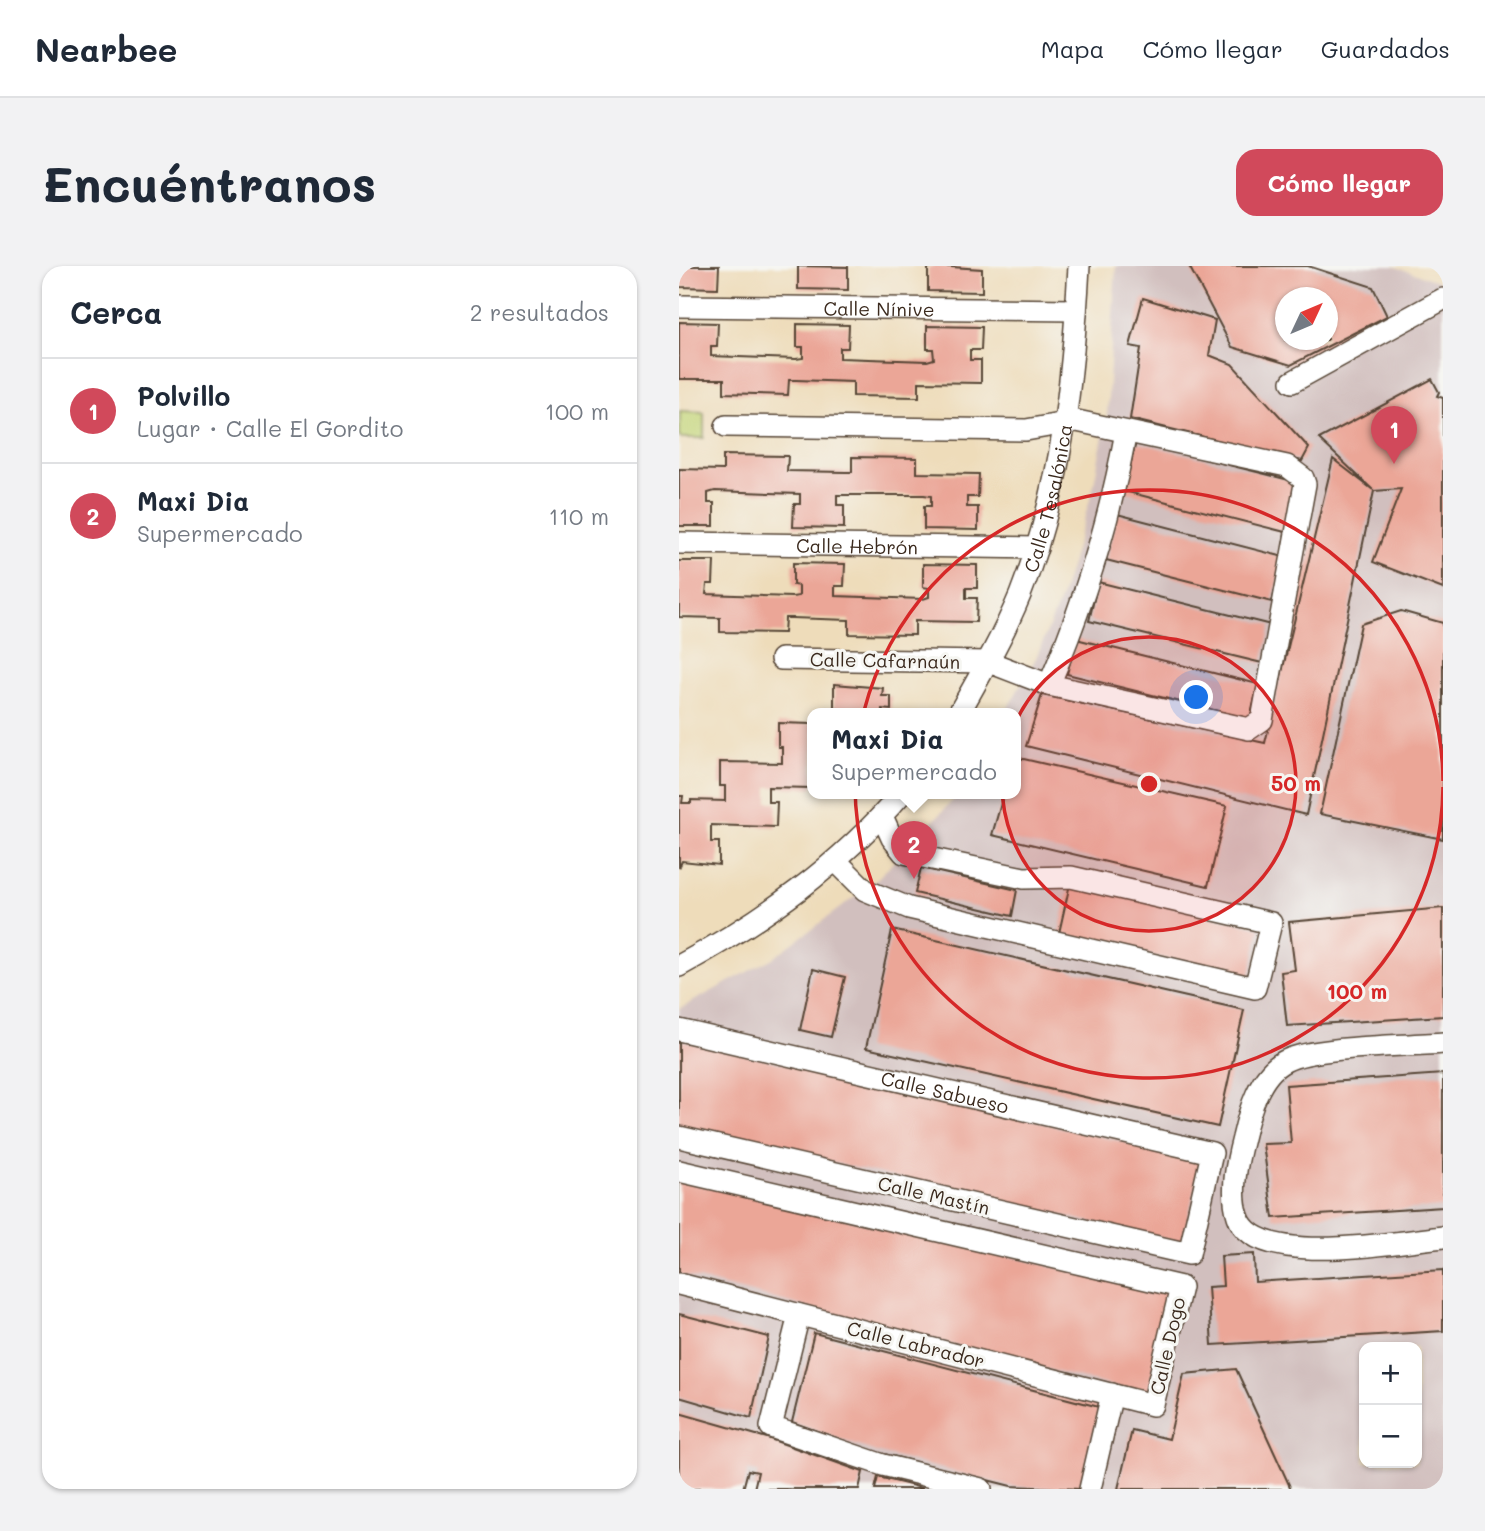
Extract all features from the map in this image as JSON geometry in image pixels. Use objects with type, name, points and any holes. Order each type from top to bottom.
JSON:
[{"type":"street","name":"Calle Tesalónica","points":[[962,708],[989,662],[1020,594],[1037,548],[1055,481],[1065,424],[1079,266]]},
{"type":"street","points":[[1292,382],[1443,299]]},
{"type":"street","name":"Calle Nínive","points":[[679,306],[1076,310]]},
{"type":"street","points":[[726,426],[1026,430],[1077,421],[1287,466],[1303,478],[1306,494],[1262,720],[1249,729],[1049,685],[989,662]]},
{"type":"street","points":[[1049,685],[1094,569],[1116,489],[1125,432]]},
{"type":"street","name":"Calle Hebrón","points":[[679,543],[1037,548]]},
{"type":"street","name":"Calle Cafarnaún","points":[[781,659],[989,662]]},
{"type":"street","points":[[679,966],[743,931],[804,888],[837,861],[897,799]]},
{"type":"street","points":[[837,861],[865,890],[909,908],[1255,988],[1271,923],[1071,877],[1024,878],[904,853],[882,816]]},
{"type":"street","name":"Calle Sabueso","points":[[679,1030],[1212,1153],[1189,1254]]},
{"type":"street","points":[[1443,1043],[1321,1053],[1283,1061],[1262,1084],[1249,1113],[1239,1155],[1235,1197],[1238,1219],[1249,1232],[1271,1244],[1299,1250],[1443,1237]]},
{"type":"street","name":"Calle Mastín","points":[[679,1137],[1189,1254]]},
{"type":"street","name":"Calle Mastín","points":[[679,1171],[1181,1287]]},
{"type":"street","points":[[971,1238],[977,1205]]},
{"type":"street","name":"Calle Labrador","points":[[679,1284],[1153,1405]]},
{"type":"street","name":"Calle Dogo","points":[[1153,1405],[1181,1287]]},
{"type":"street","points":[[799,1314],[771,1427],[883,1465],[981,1489]]},
{"type":"street","points":[[1090,1489],[1112,1394]]},
{"type":"shaded area","points":[[1116,266],[1393,266],[1443,283],[1443,1489],[679,1489],[679,1009],[773,958],[872,884],[954,799],[1021,799],[1021,708],[1008,708],[1036,658],[1061,598],[1093,489],[1107,415]]},
{"type":"green space","points":[[680,411],[704,412],[704,438],[680,438]]},
{"type":"building","points":[[679,266],[719,266],[718,288],[679,287]]},
{"type":"building","points":[[798,266],[848,267],[848,290],[798,289]]},
{"type":"building","points":[[935,266],[982,269],[982,292],[928,291],[928,268]]},
{"type":"building","points":[[1189,266],[1308,266],[1373,287],[1387,316],[1338,341],[1338,287],[1275,287],[1275,350],[1320,350],[1291,365],[1232,347]]},
{"type":"building","points":[[1143,298],[1215,320],[1209,355],[1232,364],[1309,448],[1302,461],[1130,419],[1141,348],[1130,346]]},
{"type":"building","points":[[679,322],[718,323],[717,346],[711,346],[711,356],[796,359],[803,358],[803,347],[797,347],[797,324],[849,325],[848,348],[840,348],[840,358],[927,361],[934,359],[933,349],[927,349],[927,326],[982,327],[981,350],[970,350],[970,360],[981,360],[981,383],[919,382],[919,397],[853,396],[853,382],[796,380],[789,380],[788,395],[724,393],[724,379],[679,379]]},
{"type":"building","points":[[1432,379],[1439,392],[1437,396],[1443,398],[1443,589],[1373,562],[1401,489],[1374,491],[1306,815],[1026,746],[1042,695],[1265,743],[1333,459],[1373,490],[1319,439]]},
{"type":"building","points":[[1136,442],[1301,483],[1289,533],[1124,491]]},
{"type":"building","points":[[723,455],[788,456],[787,471],[846,472],[852,472],[852,457],[917,458],[917,473],[979,474],[978,497],[967,497],[967,507],[978,507],[978,530],[924,529],[924,506],[931,506],[931,496],[837,495],[837,505],[844,505],[844,528],[793,527],[794,504],[800,504],[800,494],[715,491],[708,493],[708,503],[714,503],[714,526],[679,526],[679,469],[723,470]]},
{"type":"building","points":[[1117,514],[1284,557],[1272,602],[1106,560]]},
{"type":"building","points":[[679,561],[714,561],[713,584],[707,584],[706,594],[799,596],[799,586],[793,585],[793,563],[845,564],[844,586],[835,586],[835,596],[923,599],[929,597],[929,588],[923,587],[923,564],[977,565],[977,588],[966,588],[966,598],[977,598],[976,622],[915,621],[915,635],[849,634],[849,620],[785,618],[784,633],[720,632],[720,618],[679,617]]},
{"type":"building","points":[[1098,582],[1271,625],[1262,663],[1089,621]]},
{"type":"building","points":[[1401,611],[1443,623],[1443,839],[1320,814],[1361,624]]},
{"type":"building","points":[[1076,639],[1258,684],[1250,719],[1067,674]]},
{"type":"building","points":[[834,684],[883,688],[882,696],[891,696],[891,708],[834,708]]},
{"type":"building","points":[[778,723],[807,724],[807,788],[768,787],[768,802],[777,802],[776,827],[711,825],[711,842],[719,842],[719,865],[682,861],[679,868],[679,796],[683,796],[682,803],[691,803],[691,800],[725,801],[725,786],[720,786],[720,762],[782,763],[782,747],[778,747]]},
{"type":"building","points":[[1021,758],[1227,806],[1208,886],[992,835],[1002,799],[1021,799]]},
{"type":"building","points":[[921,868],[1017,890],[1012,916],[915,893]]},
{"type":"building","points":[[1070,884],[1260,928],[1249,978],[1059,933]]},
{"type":"building","points":[[1443,908],[1443,1016],[1287,1026],[1281,972],[1295,970],[1289,922]]},
{"type":"building","points":[[892,930],[1244,1010],[1218,1127],[866,1048]]},
{"type":"building","points":[[813,969],[845,977],[831,1037],[800,1030]]},
{"type":"building","points":[[679,1040],[1201,1160],[1182,1243],[679,1127]]},
{"type":"building","points":[[1443,1074],[1443,1207],[1273,1218],[1263,1144],[1291,1143],[1286,1085]]},
{"type":"building","points":[[679,1180],[1170,1294],[1147,1395],[679,1274]]},
{"type":"building","points":[[1254,1254],[1255,1282],[1443,1270],[1443,1331],[1212,1345],[1208,1287],[1223,1286],[1221,1256]]},
{"type":"building","points":[[679,1314],[769,1337],[751,1418],[679,1397]]},
{"type":"building","points":[[814,1333],[1099,1407],[1080,1489],[1011,1486],[876,1452],[792,1422]]},
{"type":"building","points":[[1236,1369],[1291,1489],[1118,1489],[1132,1430],[1169,1439],[1184,1374]]},
{"type":"building","points":[[679,1413],[767,1438],[863,1472],[859,1489],[754,1489],[758,1472],[748,1470],[743,1489],[679,1489]]},
{"type":"building","points":[[878,1477],[922,1488],[922,1489],[875,1489]]},
{"type":"place","name":"Polvillo","points":[[1394,464]]},
{"type":"place","name":"Maxi Dia","points":[[914,879]]}]
